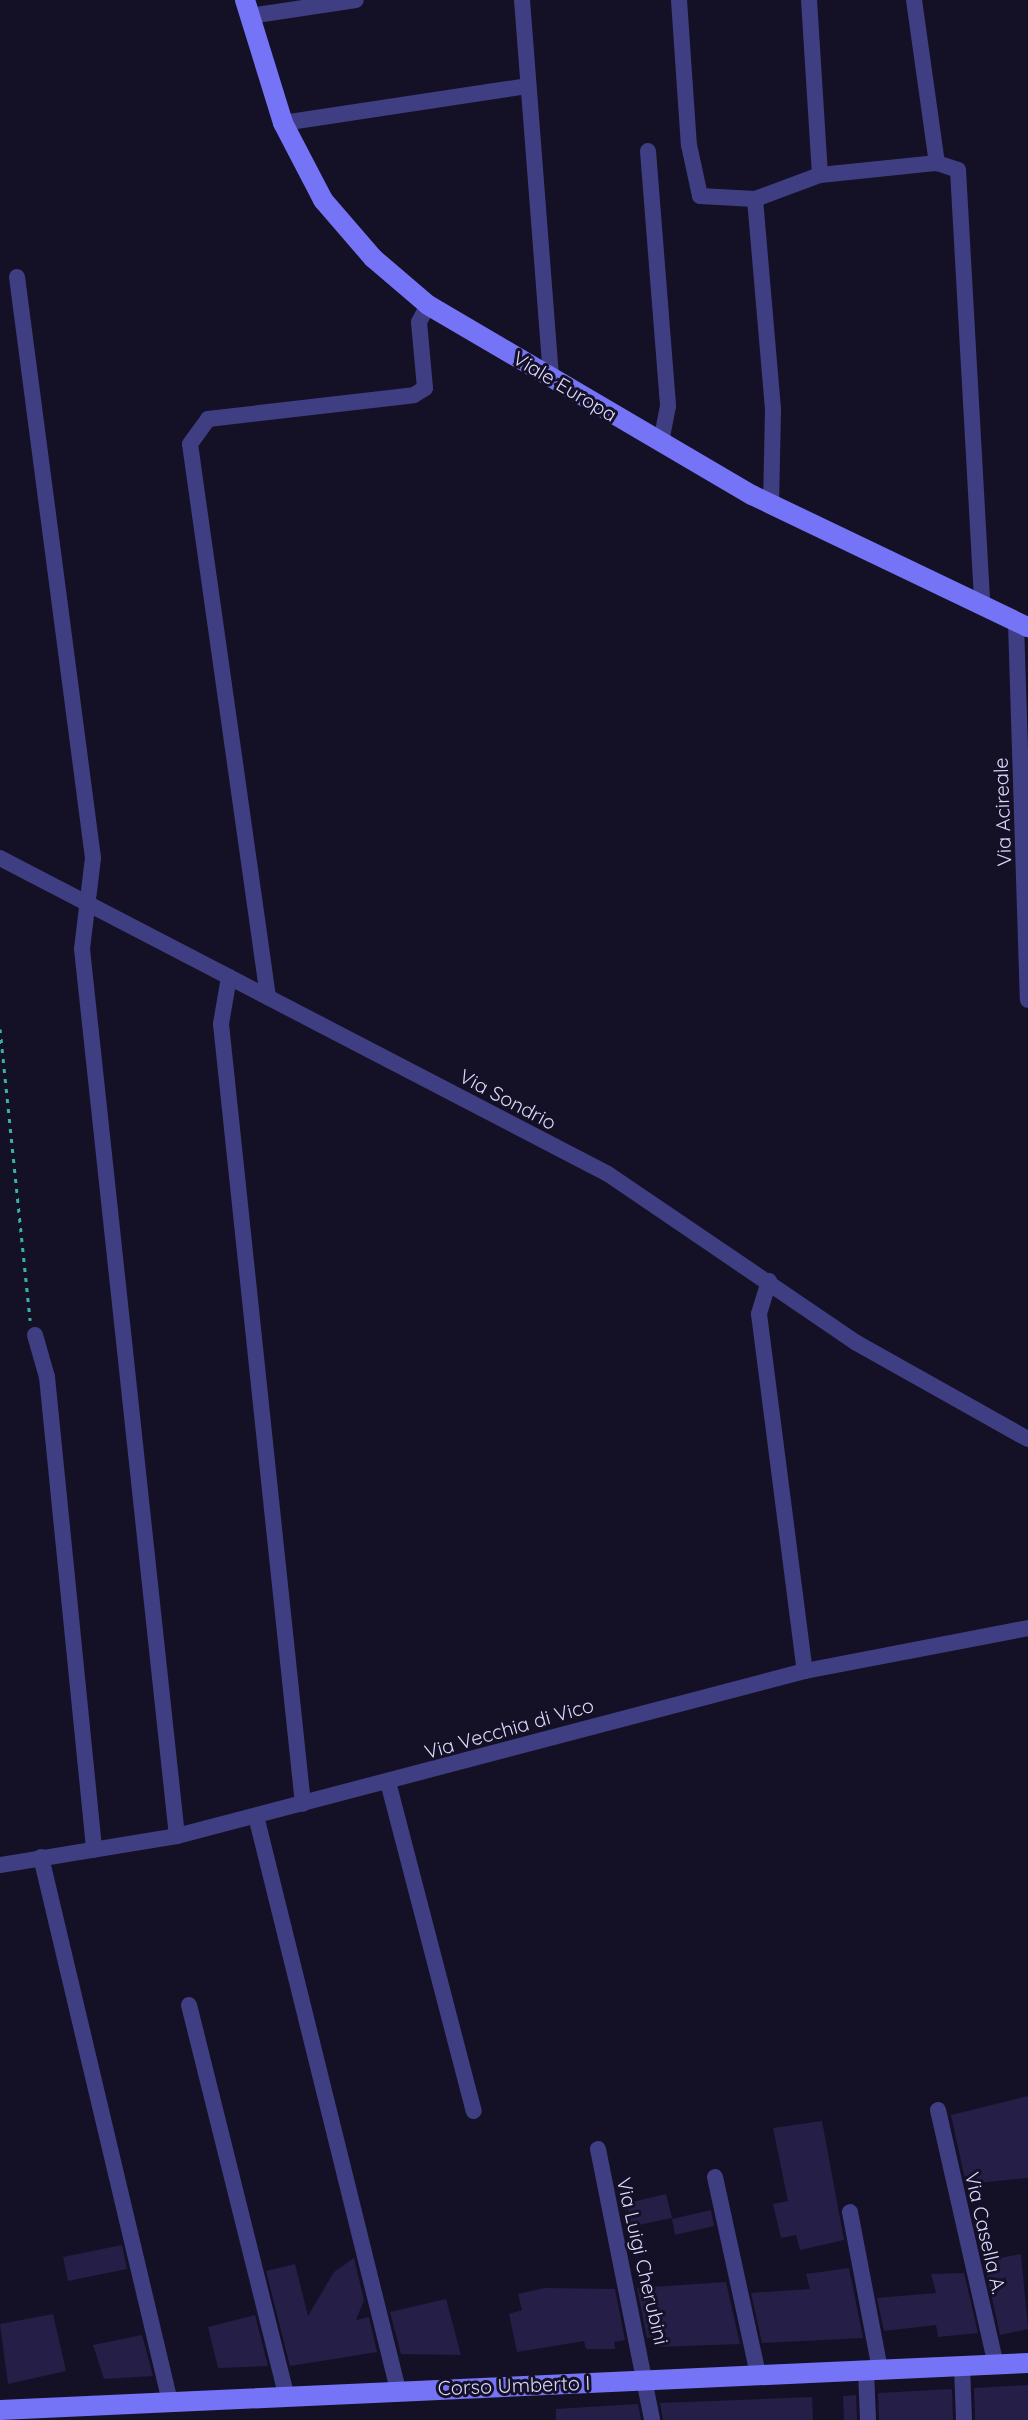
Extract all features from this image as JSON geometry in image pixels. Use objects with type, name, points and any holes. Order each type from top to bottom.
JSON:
[{"type":"street","points":[[248,8],[356,0]]},
{"type":"street","points":[[522,0],[551,378]]},
{"type":"street","points":[[679,0],[689,145],[700,196],[755,199],[820,175],[937,163],[958,170],[982,606]]},
{"type":"street","points":[[809,0],[820,175]]},
{"type":"street","points":[[914,0],[937,163]]},
{"type":"street","name":"Viale Europa","points":[[248,8],[283,123],[323,200],[373,258],[428,305],[771,505],[1022,625]]},
{"type":"street","points":[[283,123],[528,86]]},
{"type":"street","points":[[648,151],[668,406],[661,443]]},
{"type":"street","points":[[755,199],[773,410],[771,505]]},
{"type":"street","points":[[17,277],[93,858],[82,949],[177,1836]]},
{"type":"street","points":[[268,997],[190,444],[208,419],[414,395],[425,388],[419,322],[428,305]]},
{"type":"street","name":"Via Acireale","points":[[1022,625],[1028,1000]]},
{"type":"street","name":"Via Sondrio","points":[[0,858],[608,1174],[975,1413],[1028,1439]]},
{"type":"street","points":[[229,977],[221,1024],[303,1804]]},
{"type":"street","points":[[769,1281],[759,1314],[805,1671]]},
{"type":"street","points":[[35,1335],[47,1377],[94,1850]]},
{"type":"street","name":"Via Vecchia di Vico","points":[[0,1865],[177,1836],[805,1671],[1028,1628]]},
{"type":"street","points":[[388,1782],[474,2111]]},
{"type":"street","points":[[256,1816],[398,2390]]},
{"type":"street","points":[[41,1857],[170,2402]]},
{"type":"street","points":[[189,2005],[286,2395]]},
{"type":"street","name":"Via Casella A.","points":[[938,2110],[996,2365]]},
{"type":"street","name":"Via Luigi Cherubini","points":[[598,2149],[650,2380],[652,2420]]},
{"type":"street","points":[[715,2177],[758,2375]]},
{"type":"street","points":[[850,2212],[873,2370],[868,2420]]},
{"type":"street","name":"Corso Umberto I","points":[[0,2410],[1028,2363]]},
{"type":"street","points":[[962,2366],[964,2420]]},
{"type":"path","points":[[0,1029],[25,1304],[35,1335]]},
{"type":"building","points":[[1028,2096],[1028,2178],[966,2184],[951,2115]]},
{"type":"building","points":[[822,2121],[844,2240],[800,2250],[796,2235],[781,2238],[773,2204],[788,2201],[773,2128]]},
{"type":"building","points":[[666,2194],[672,2218],[629,2227],[624,2204]]},
{"type":"building","points":[[711,2210],[714,2226],[675,2235],[672,2219]]},
{"type":"building","points":[[122,2245],[127,2269],[68,2281],[63,2257]]},
{"type":"building","points":[[1021,2254],[1028,2329],[1000,2335],[984,2261]]},
{"type":"building","points":[[354,2258],[364,2300],[356,2320],[369,2317],[377,2352],[290,2366],[266,2271],[295,2264],[308,2316],[334,2272]]},
{"type":"building","points":[[849,2268],[863,2338],[762,2343],[751,2293],[810,2289],[806,2274]]},
{"type":"building","points":[[964,2273],[978,2333],[938,2337],[936,2325],[884,2331],[877,2298],[936,2293],[931,2274]]},
{"type":"building","points":[[726,2282],[740,2344],[656,2347],[654,2337],[647,2338],[637,2288]]},
{"type":"building","points":[[545,2288],[615,2289],[625,2340],[614,2342],[615,2349],[586,2349],[584,2341],[517,2352],[509,2314],[522,2310],[518,2294]]},
{"type":"building","points":[[446,2299],[461,2355],[401,2354],[390,2312]]},
{"type":"building","points":[[53,2314],[66,2371],[8,2384],[0,2324]]},
{"type":"building","points":[[255,2315],[268,2366],[218,2368],[208,2327]]},
{"type":"building","points":[[142,2335],[153,2376],[104,2379],[93,2345]]},
{"type":"building","points":[[1028,2385],[1028,2420],[975,2420],[974,2388]]},
{"type":"building","points":[[952,2389],[953,2420],[879,2420],[878,2393]]},
{"type":"building","points":[[856,2395],[857,2420],[844,2420],[843,2396]]},
{"type":"building","points":[[812,2397],[813,2420],[663,2420],[660,2403]]},
{"type":"building","points":[[638,2404],[641,2420],[556,2420],[556,2409]]}]
